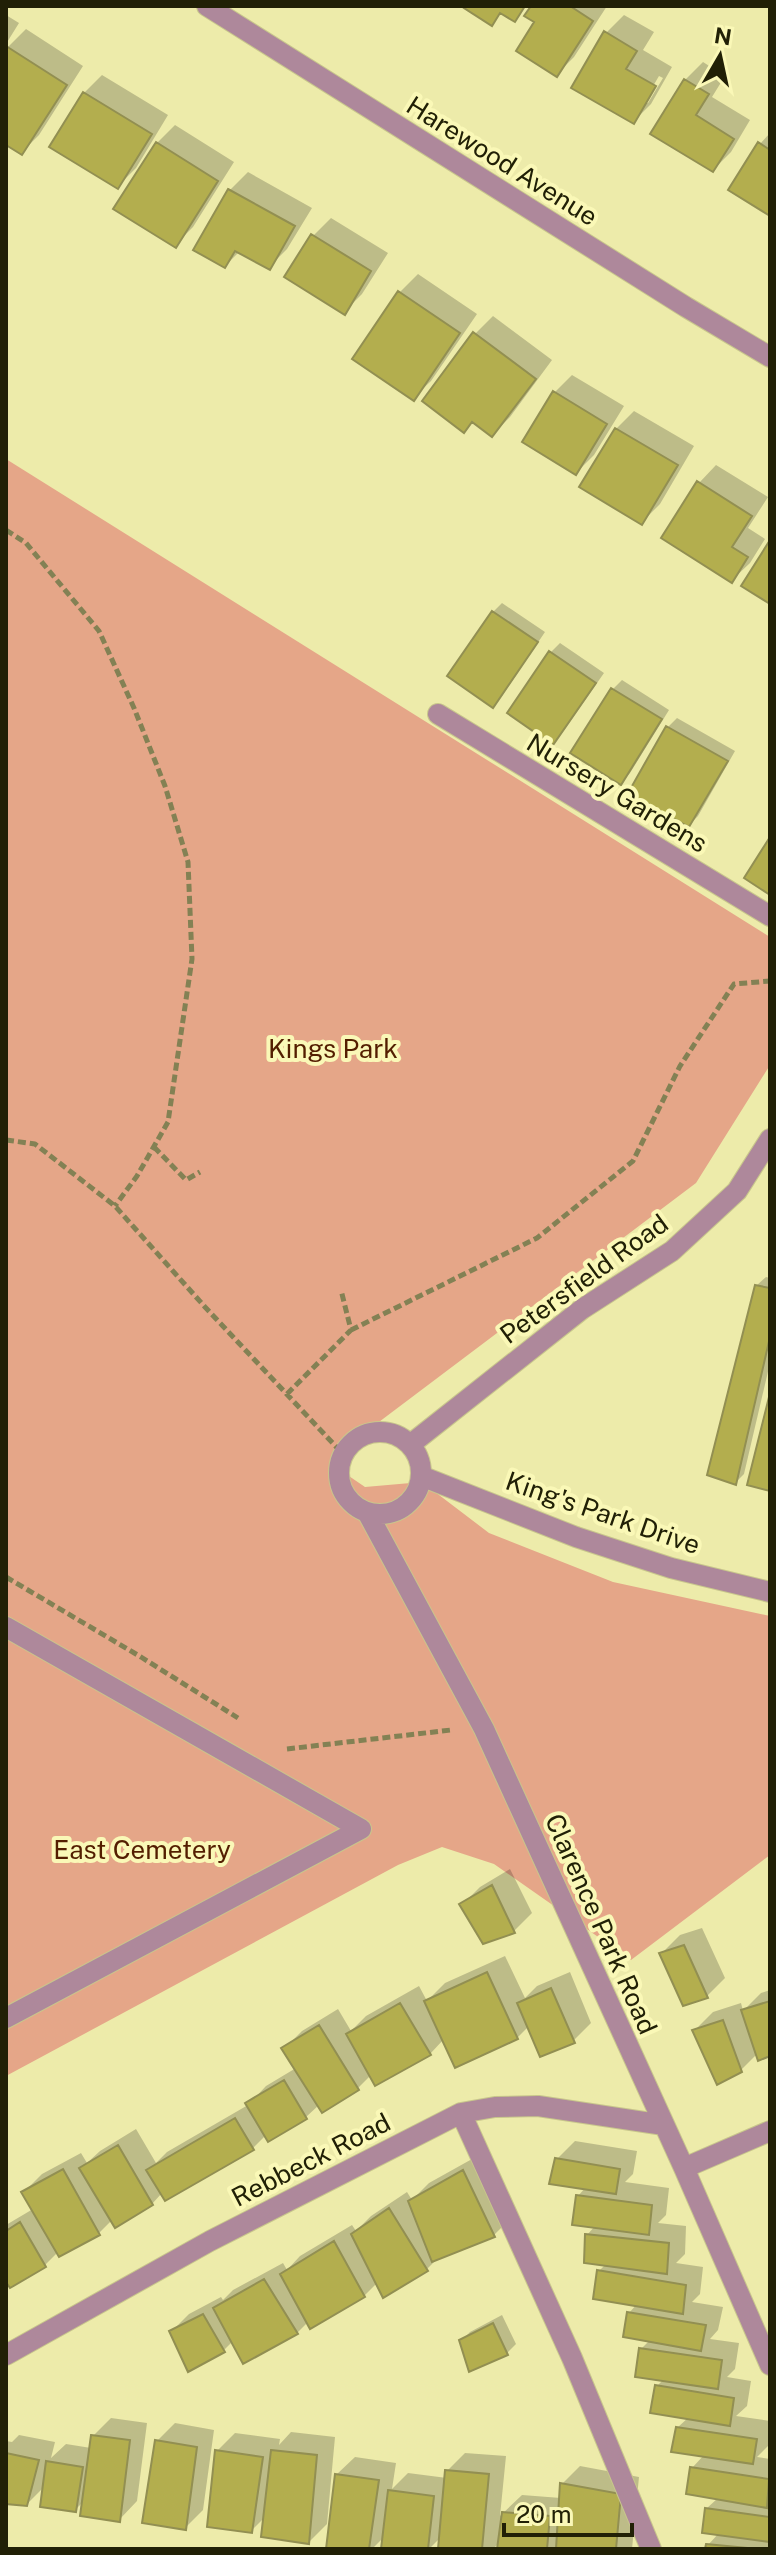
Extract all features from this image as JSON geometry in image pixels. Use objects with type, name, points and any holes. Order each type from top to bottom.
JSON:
[{"type":"street","name":"Harewood Avenue","points":[[207,6],[770,357]]},
{"type":"street","name":"Nursery Gardens","points":[[438,714],[770,916]]},
{"type":"street","name":"Petersfield Road","points":[[411,1444],[582,1309],[672,1251],[737,1191],[770,1139]]},
{"type":"street","points":[[392,1432],[411,1444],[419,1457],[421,1476],[418,1490],[410,1502],[384,1514],[367,1512],[354,1506],[338,1482],[342,1453],[363,1434],[392,1432]]},
{"type":"street","name":"King's Park Drive","points":[[421,1476],[589,1541],[671,1568],[770,1592]]},
{"type":"street","name":"Clarence Park Road","points":[[367,1512],[484,1729],[770,2365]]},
{"type":"street","points":[[6,1627],[361,1829],[6,2018]]},
{"type":"street","name":"Rebbeck Road","points":[[6,2355],[210,2241],[461,2113],[495,2107],[538,2106],[664,2125]]},
{"type":"street","points":[[461,2113],[572,2358],[651,2549]]},
{"type":"street","points":[[684,2168],[770,2131]]},
{"type":"path","points":[[6,530],[26,543],[99,631],[165,786],[188,862],[192,959],[168,1122],[137,1176],[115,1206]]},
{"type":"path","points":[[287,1394],[351,1330],[537,1238],[633,1161],[680,1066],[734,984],[770,981]]},
{"type":"path","points":[[6,1140],[35,1144],[115,1206],[342,1453]]},
{"type":"path","points":[[154,1147],[186,1180],[200,1172]]},
{"type":"path","points":[[341,1290],[351,1330]]},
{"type":"path","points":[[6,1577],[247,1724]]},
{"type":"path","points":[[286,1749],[470,1728],[484,1729]]},
{"type":"green space","name":"Kings Park","points":[[6,459],[770,937],[770,1065],[696,1183],[363,1434],[343,1472],[365,1487],[422,1482],[489,1533],[613,1582],[770,1616],[770,1855],[631,1960],[494,1864],[442,1847],[398,1865],[6,2076]]},
{"type":"building","points":[[525,6],[515,22],[500,13],[492,26],[464,8]]},
{"type":"building","points":[[531,6],[570,6],[593,21],[557,77],[516,51],[534,22],[524,16]]},
{"type":"building","points":[[604,31],[637,51],[626,69],[656,86],[634,124],[571,88]]},
{"type":"building","points":[[6,46],[67,85],[22,155],[6,145]]},
{"type":"building","points":[[684,79],[709,94],[696,115],[734,139],[713,172],[650,134]]},
{"type":"building","points":[[83,92],[152,134],[118,189],[49,147]]},
{"type":"building","points":[[156,142],[218,181],[176,248],[113,209]]},
{"type":"building","points":[[758,142],[770,150],[770,216],[728,190]]},
{"type":"building","points":[[228,189],[295,226],[270,270],[235,251],[225,268],[193,250]]},
{"type":"building","points":[[311,234],[371,271],[345,315],[284,277]]},
{"type":"building","points":[[398,291],[460,333],[414,401],[352,359]]},
{"type":"building","points":[[473,332],[536,379],[492,437],[472,422],[464,433],[422,401]]},
{"type":"building","points":[[553,391],[607,424],[576,475],[522,442]]},
{"type":"building","points":[[615,428],[678,465],[642,525],[579,487]]},
{"type":"building","points":[[697,481],[752,516],[732,547],[748,557],[732,583],[661,538]]},
{"type":"building","points":[[770,540],[770,604],[741,586]]},
{"type":"building","points":[[492,611],[538,642],[493,708],[447,676]]},
{"type":"building","points":[[549,651],[596,683],[553,745],[507,713]]},
{"type":"building","points":[[611,688],[662,719],[621,785],[570,753]]},
{"type":"building","points":[[666,726],[728,761],[689,827],[628,793]]},
{"type":"building","points":[[770,837],[770,895],[744,878]]},
{"type":"building","points":[[755,1285],[770,1288],[770,1337],[736,1485],[707,1475]]},
{"type":"building","points":[[770,1393],[770,1491],[747,1485]]},
{"type":"building","points":[[492,1885],[515,1933],[483,1944],[459,1904]]},
{"type":"building","points":[[684,1945],[708,1998],[683,2006],[659,1953]]},
{"type":"building","points":[[487,1972],[518,2039],[455,2068],[424,2001]]},
{"type":"building","points":[[551,1988],[575,2043],[540,2057],[517,2003]]},
{"type":"building","points":[[770,2001],[770,2056],[758,2061],[741,2010]]},
{"type":"building","points":[[400,2003],[431,2055],[375,2086],[346,2034]]},
{"type":"building","points":[[723,2020],[742,2072],[717,2085],[692,2030]]},
{"type":"building","points":[[319,2025],[359,2090],[322,2113],[281,2048]]},
{"type":"building","points":[[284,2080],[307,2119],[268,2142],[245,2103]]},
{"type":"building","points":[[235,2118],[254,2150],[165,2201],[146,2170]]},
{"type":"building","points":[[118,2145],[153,2205],[115,2228],[79,2168]]},
{"type":"building","points":[[555,2158],[620,2169],[616,2194],[549,2184]]},
{"type":"building","points":[[63,2169],[100,2235],[59,2257],[21,2192]]},
{"type":"building","points":[[463,2170],[495,2237],[432,2262],[408,2201]]},
{"type":"building","points":[[576,2195],[652,2205],[649,2235],[572,2225]]},
{"type":"building","points":[[389,2208],[428,2271],[383,2298],[351,2234]]},
{"type":"building","points":[[20,2222],[46,2267],[10,2288],[6,2282],[6,2231]]},
{"type":"building","points":[[585,2234],[669,2243],[667,2274],[584,2263]]},
{"type":"building","points":[[334,2241],[365,2297],[310,2329],[280,2274]]},
{"type":"building","points":[[597,2270],[686,2285],[683,2314],[593,2299]]},
{"type":"building","points":[[264,2279],[298,2334],[243,2364],[213,2308]]},
{"type":"building","points":[[627,2312],[706,2325],[701,2351],[623,2337]]},
{"type":"building","points":[[203,2314],[225,2352],[188,2372],[169,2331]]},
{"type":"building","points":[[493,2323],[508,2355],[469,2372],[459,2340]]},
{"type":"building","points":[[639,2348],[722,2360],[718,2389],[635,2377]]},
{"type":"building","points":[[655,2385],[734,2398],[730,2426],[650,2413]]},
{"type":"building","points":[[676,2427],[757,2439],[753,2464],[671,2452]]},
{"type":"building","points":[[91,2435],[130,2440],[120,2522],[80,2516]]},
{"type":"building","points":[[155,2440],[197,2447],[186,2530],[142,2523]]},
{"type":"building","points":[[215,2450],[263,2457],[252,2533],[207,2527]]},
{"type":"building","points":[[271,2450],[317,2455],[309,2544],[261,2537]]},
{"type":"building","points":[[6,2453],[39,2460],[27,2506],[6,2504]]},
{"type":"building","points":[[46,2461],[83,2467],[76,2512],[40,2507]]},
{"type":"building","points":[[690,2467],[769,2479],[767,2508],[686,2494]]},
{"type":"building","points":[[445,2470],[489,2474],[482,2549],[438,2549]]},
{"type":"building","points":[[335,2474],[379,2480],[369,2549],[326,2549]]},
{"type":"building","points":[[560,2483],[621,2494],[616,2549],[556,2549]]},
{"type":"building","points":[[388,2490],[434,2496],[428,2549],[381,2549]]},
{"type":"building","points":[[705,2508],[770,2517],[770,2542],[702,2533]]},
{"type":"building","points":[[502,2512],[550,2516],[547,2549],[497,2549]]},
{"type":"building","points":[[706,2544],[758,2549],[705,2549]]},
{"type":"park label","name":"East Cemetery","points":[[142,1850]]}]
